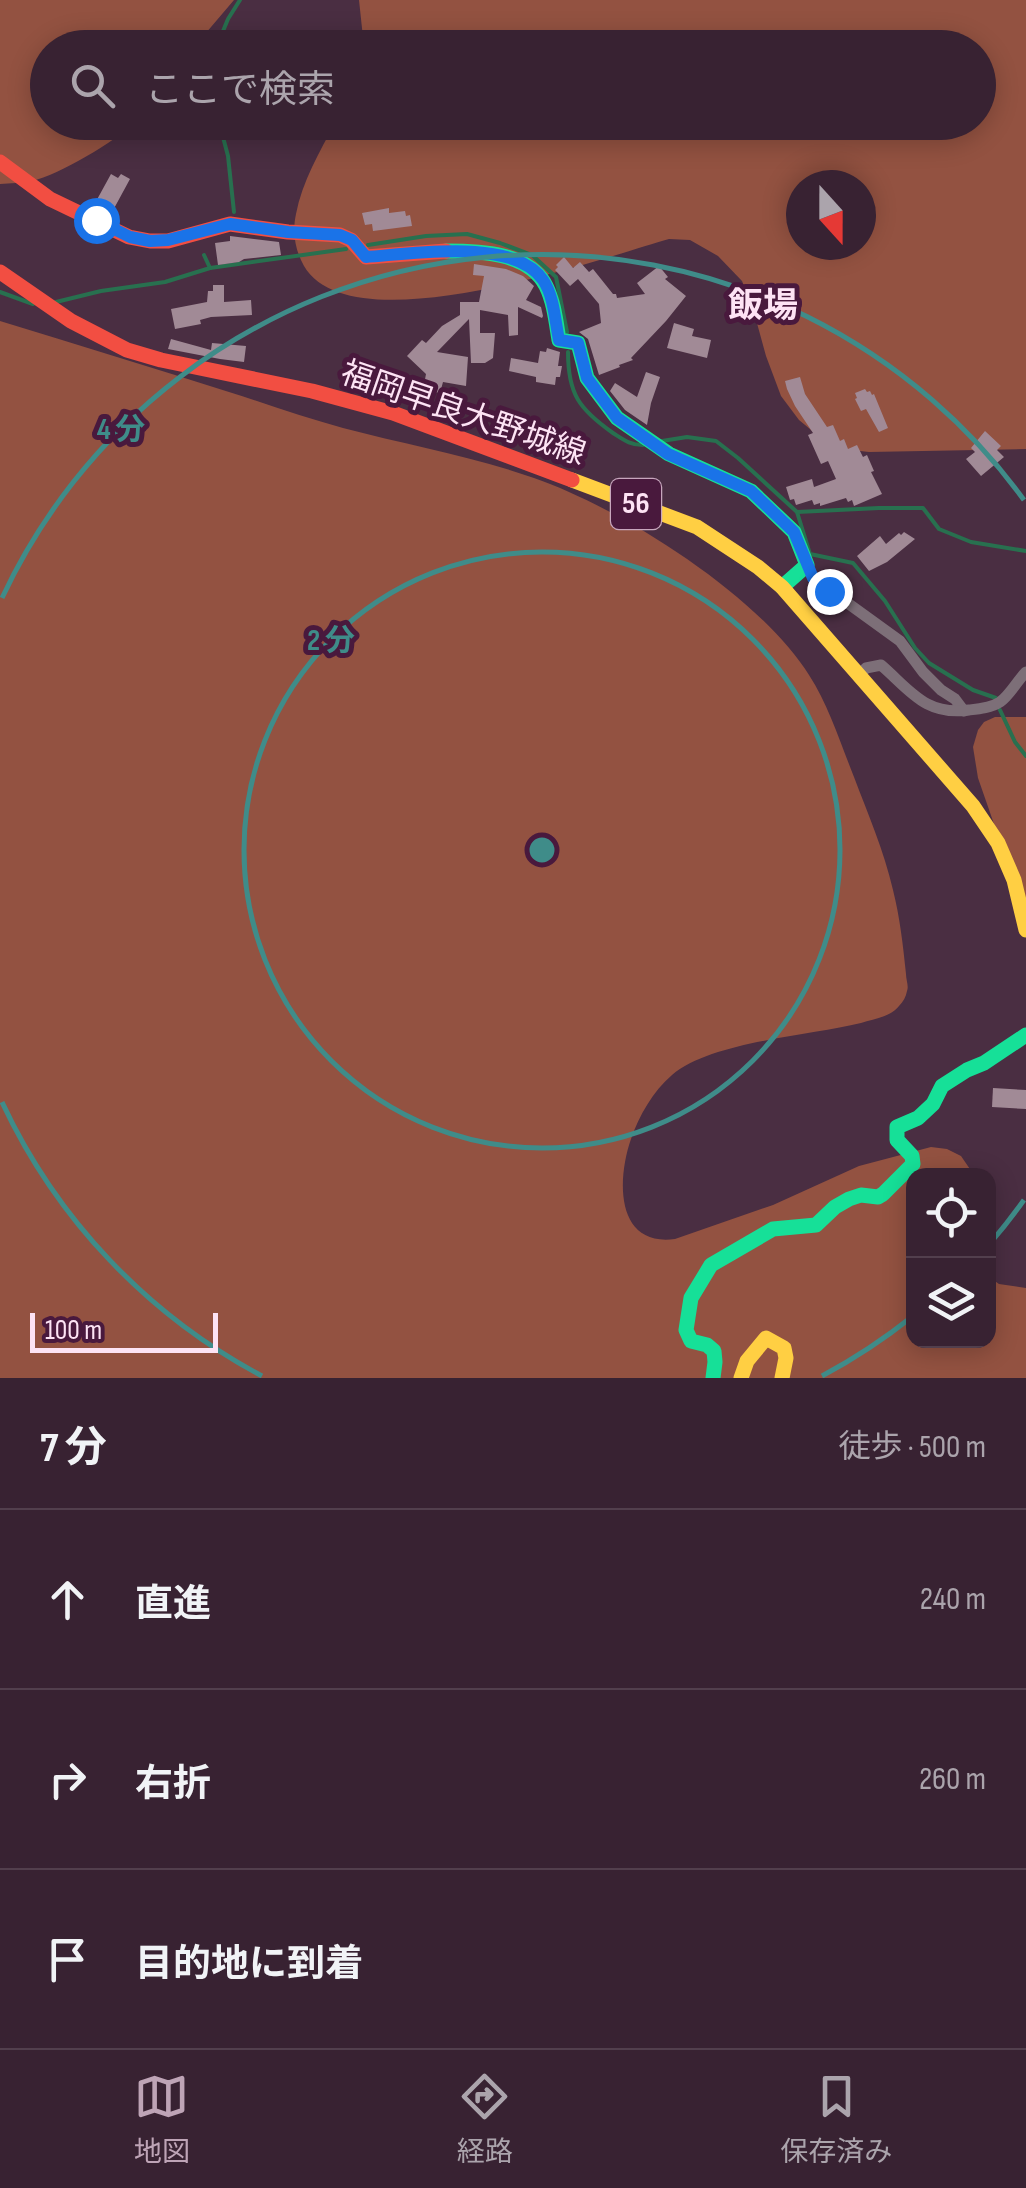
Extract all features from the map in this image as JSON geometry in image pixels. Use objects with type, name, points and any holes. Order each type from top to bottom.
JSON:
[{"type":"main road","points":[[0,162],[50,199],[130,237],[150,241],[230,224],[340,235],[352,240],[366,257],[465,250],[525,263],[543,280],[559,340],[578,343],[587,378],[617,418],[668,454],[751,491],[794,532],[807,565],[782,587]]},
{"type":"main road","name":"福岡早良大野城線","points":[[0,272],[71,320],[127,350],[393,413],[697,528],[782,587],[974,806],[998,842],[1014,880],[1026,930]]},
{"type":"main road","points":[[712,1378],[716,1362],[712,1346],[690,1341],[686,1330],[691,1298],[711,1265],[774,1230],[816,1225],[848,1199],[883,1194],[914,1164],[912,1156],[898,1146],[897,1127],[918,1118],[933,1104],[942,1086],[1026,1035]]},
{"type":"main road","points":[[741,1378],[746,1361],[766,1338],[784,1349],[788,1359],[782,1378]]},
{"type":"street","points":[[807,565],[813,578],[900,641],[923,672],[964,711]]},
{"type":"street","points":[[859,675],[866,668],[881,666],[910,695],[926,704],[941,710],[964,711],[1003,701],[1026,672]]},
{"type":"shaded area","points":[[0,0],[234,0],[208,30],[30,30],[30,140],[112,140],[57,172],[32,181],[0,184]]},
{"type":"shaded area","points":[[359,0],[1026,0],[1026,449],[869,452],[843,449],[822,439],[799,420],[781,396],[742,281],[718,256],[690,240],[669,239],[534,278],[421,299],[371,299],[330,289],[304,266],[298,254],[295,221],[303,190],[326,140],[996,140],[996,30],[362,30]]},
{"type":"shaded area","points":[[0,321],[329,424],[534,478],[607,510],[646,533],[686,558],[758,615],[809,675],[834,724],[889,875],[908,989],[900,1004],[882,1017],[736,1047],[711,1054],[672,1075],[647,1104],[631,1139],[624,1173],[625,1207],[641,1232],[655,1239],[675,1239],[773,1205],[859,1166],[931,1147],[947,1149],[961,1156],[969,1168],[906,1168],[906,1348],[996,1348],[996,1282],[1026,1288],[1026,1378],[0,1378]]},
{"type":"shaded area","points":[[995,717],[1026,717],[1026,916],[978,778],[973,747],[978,730]]},
{"type":"building","points":[[111,174],[130,179],[111,214],[94,205]]},
{"type":"building","points":[[389,208],[389,213],[405,211],[412,226],[373,231],[372,224],[365,225],[362,213]]},
{"type":"building","points":[[230,236],[279,242],[281,255],[218,265],[215,243],[230,241]]},
{"type":"building","points":[[564,257],[573,268],[580,262],[589,272],[593,269],[617,298],[645,294],[637,283],[659,266],[668,277],[665,279],[686,296],[633,360],[599,375],[588,339],[579,332],[601,323],[599,304],[578,279],[570,286],[555,270]]},
{"type":"building","points":[[474,264],[523,276],[534,286],[526,300],[541,307],[543,316],[518,307],[518,335],[509,336],[508,315],[480,310],[480,333],[495,333],[493,358],[485,363],[471,363],[469,319],[437,352],[468,357],[466,386],[443,382],[440,393],[423,390],[426,374],[407,356],[422,340],[426,343],[460,315],[460,302],[479,302],[484,276],[473,275]]},
{"type":"building","points":[[213,285],[224,285],[224,302],[251,300],[252,315],[211,317],[200,320],[201,324],[175,329],[171,309],[207,302]]},
{"type":"building","points":[[674,323],[694,329],[692,336],[711,340],[707,358],[667,348]]},
{"type":"building","points":[[171,339],[211,350],[212,343],[246,346],[244,362],[168,349]]},
{"type":"building","points":[[547,348],[560,352],[558,366],[562,366],[555,385],[509,371],[511,358],[538,363],[540,351],[546,352]]},
{"type":"building","points":[[646,372],[660,377],[647,425],[625,410],[610,391],[615,383],[637,397]]},
{"type":"building","points":[[800,377],[805,394],[827,427],[833,425],[848,449],[857,445],[863,457],[867,455],[882,494],[854,506],[846,498],[820,506],[812,500],[796,505],[794,499],[790,500],[786,487],[812,479],[814,487],[836,479],[828,461],[821,464],[808,435],[813,433],[787,389],[785,381]]},
{"type":"building","points":[[865,389],[874,394],[888,428],[879,432],[866,409],[861,411],[855,393]]},
{"type":"building","points":[[985,431],[1001,446],[997,450],[1004,457],[981,476],[966,459],[975,452],[971,448]]},
{"type":"building","points":[[904,532],[915,539],[887,562],[869,571],[857,556],[880,536],[886,544]]},
{"type":"building","points":[[993,1088],[1026,1090],[1026,1109],[992,1107]]},
{"type":"waterway","points":[[223,30],[240,0]]},
{"type":"waterway","points":[[224,140],[234,212]]},
{"type":"waterway","points":[[368,245],[467,234],[532,255],[556,277],[567,332]]},
{"type":"waterway","points":[[56,302],[165,282],[210,268],[346,249]]},
{"type":"waterway","points":[[204,255],[210,268]]},
{"type":"waterway","points":[[0,292],[33,304]]},
{"type":"waterway","points":[[568,352],[573,390],[584,408],[620,438],[643,445]]},
{"type":"waterway","points":[[662,441],[687,437],[716,441],[797,512],[810,554],[853,563],[929,663],[973,690],[996,698]]},
{"type":"waterway","points":[[797,512],[923,508],[939,529],[971,542],[1026,551]]},
{"type":"waterway","points":[[1000,710],[1026,756]]},
{"type":"traffic: fast","points":[[446,251],[502,256],[528,266],[538,275],[551,299],[559,340],[578,343],[587,378],[617,418],[669,454],[751,491],[794,532],[807,565],[782,587]]},
{"type":"traffic: fast","points":[[713,1378],[714,1351],[691,1341],[686,1330],[691,1298],[711,1265],[773,1229],[816,1225],[849,1199],[883,1194],[913,1164],[912,1156],[897,1140],[897,1127],[918,1118],[933,1104],[942,1086],[1026,1035]]},
{"type":"traffic: slow","points":[[572,480],[697,527],[782,587],[973,806],[998,843],[1014,880],[1026,930]]},
{"type":"traffic: slow","points":[[741,1378],[747,1361],[766,1338],[784,1348],[782,1378]]},
{"type":"traffic: jam","points":[[0,162],[50,199],[129,237],[168,241],[230,224],[340,235],[351,240],[366,257],[446,251]]},
{"type":"traffic: jam","points":[[0,272],[71,321],[127,350],[393,413],[572,480]]},
{"type":"district","name":"飯場","points":[[763,306]]},
{"type":"route","points":[[96,220],[130,237],[150,241],[230,224],[340,235],[352,240],[366,257],[465,250],[525,263],[543,280],[559,340],[578,343],[587,378],[617,418],[668,454],[751,491],[794,532],[813,578],[829,591]]}]
